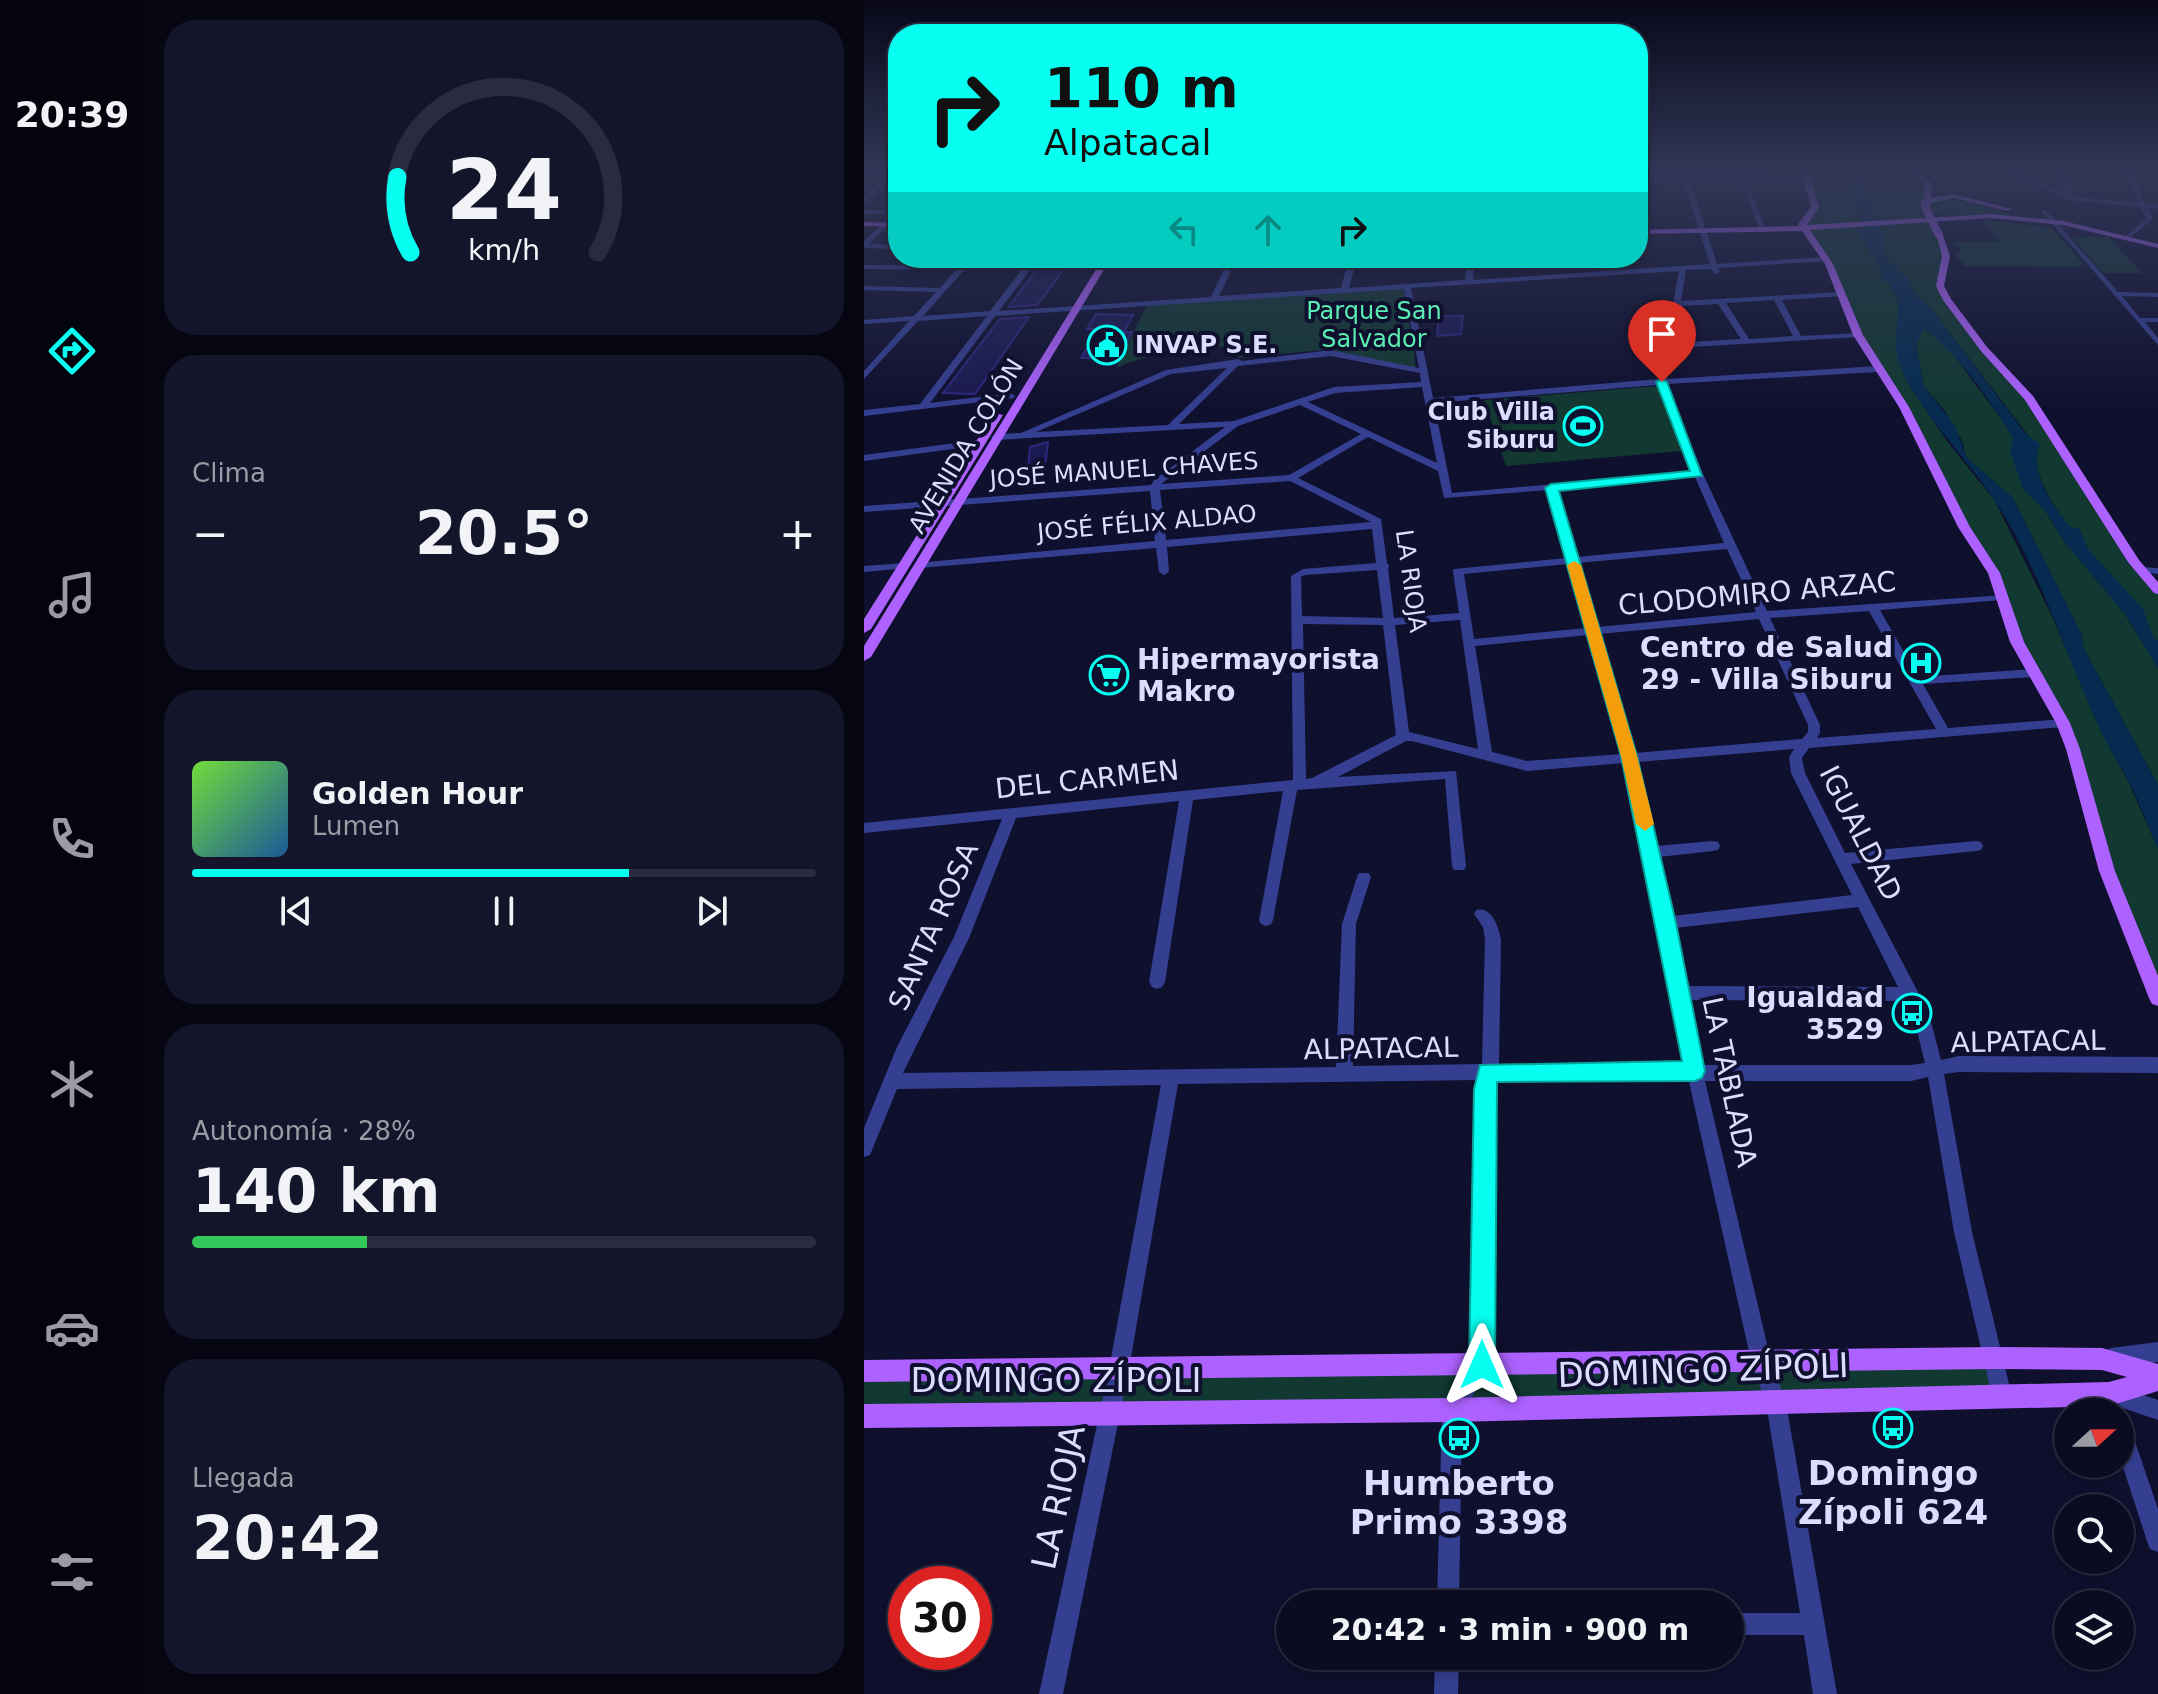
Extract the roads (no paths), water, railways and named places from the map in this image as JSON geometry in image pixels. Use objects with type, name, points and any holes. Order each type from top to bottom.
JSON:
[{"type":"main road","points":[[1820,252],[1858,335],[1930,454],[1964,527],[1994,573],[2017,642],[2063,723],[2107,871],[2158,998]]},
{"type":"main road","points":[[1945,252],[1941,291],[1984,349],[2029,398],[2139,570],[2158,590]]},
{"type":"main road","name":"AVENIDA COLÓN","points":[[864,629],[1091,268]]},
{"type":"main road","name":"AVENIDA COLÓN","points":[[864,657],[1101,268]]},
{"type":"main road","name":"DOMINGO ZÍPOLI","points":[[864,1371],[1994,1358],[2102,1359],[2158,1378]]},
{"type":"main road","name":"DOMINGO ZÍPOLI","points":[[2121,1398],[2158,1378]]},
{"type":"main road","name":"DOMINGO ZÍPOLI","points":[[864,1416],[1452,1410],[2002,1396],[2054,1399]]},
{"type":"street","points":[[1709,252],[1714,269]]},
{"type":"street","points":[[2078,252],[2158,343]]},
{"type":"street","points":[[864,322],[1469,283],[1585,271],[1714,269],[1827,262]]},
{"type":"street","points":[[864,267],[888,267]]},
{"type":"street","points":[[864,376],[962,268]]},
{"type":"street","points":[[922,407],[1027,268]]},
{"type":"street","points":[[1214,299],[1228,268]]},
{"type":"street","points":[[1344,291],[1350,268]]},
{"type":"street","points":[[1469,283],[1470,268]]},
{"type":"street","points":[[1662,382],[1683,269]]},
{"type":"street","points":[[1407,287],[1448,496],[1698,474]]},
{"type":"street","points":[[864,288],[943,290]]},
{"type":"street","points":[[1675,304],[1841,294]]},
{"type":"street","points":[[2115,294],[2158,295]]},
{"type":"street","points":[[1777,298],[1798,338]]},
{"type":"street","points":[[1721,302],[1746,341]]},
{"type":"street","points":[[2138,320],[2158,320]]},
{"type":"street","points":[[1668,346],[1858,335]]},
{"type":"street","points":[[1023,435],[1035,426],[1165,373],[1331,353],[1422,371]]},
{"type":"street","points":[[864,359],[880,359]]},
{"type":"street","points":[[1171,427],[1238,362]]},
{"type":"street","points":[[1429,401],[1877,369]]},
{"type":"street","name":"IGUALDAD","points":[[1662,382],[1698,474],[1814,725],[1814,733],[1795,757],[1798,773],[1911,994],[1935,1068],[1954,1189],[2002,1396]]},
{"type":"street","points":[[996,437],[1235,424],[1341,389],[1425,384]]},
{"type":"street","points":[[864,413],[1011,396]]},
{"type":"street","points":[[1301,402],[1442,469]]},
{"type":"street","points":[[1164,572],[1164,544],[1155,489],[1160,479],[1235,424]]},
{"type":"street","points":[[1291,478],[1369,433]]},
{"type":"street","points":[[864,458],[979,443]]},
{"type":"street","points":[[1407,452],[1437,446]]},
{"type":"street","name":"JOSÉ MANUEL CHAVES","points":[[864,509],[1291,478]]},
{"type":"street","name":"LA RIOJA","points":[[1291,478],[1368,512],[1378,525],[1403,737]]},
{"type":"street","name":"LA TABLADA","points":[[1551,488],[1629,756],[1651,852],[1695,1071],[1761,1361],[1776,1403],[1825,1694]]},
{"type":"street","name":"JOSÉ FÉLIX ALDAO","points":[[920,565],[1378,525]]},
{"type":"street","points":[[1486,757],[1458,571],[1732,545]]},
{"type":"street","points":[[864,569],[904,566]]},
{"type":"street","points":[[1266,920],[1302,784],[1296,576],[1303,572],[1384,566]]},
{"type":"street","points":[[2139,570],[2158,571]]},
{"type":"street","name":"CLODOMIRO ARZAC","points":[[1469,643],[1764,615],[2001,597]]},
{"type":"street","points":[[1872,606],[1944,732]]},
{"type":"street","points":[[1298,620],[1390,622],[1465,616]]},
{"type":"street","points":[[1913,681],[2034,673]]},
{"type":"street","points":[[1403,737],[1430,739],[1527,766],[2063,723]]},
{"type":"street","name":"DEL CARMEN","points":[[1302,784],[1403,737]]},
{"type":"street","name":"DEL CARMEN","points":[[864,828],[1302,784],[1451,774],[1459,866]]},
{"type":"street","points":[[1157,982],[1187,795]]},
{"type":"street","name":"SANTA ROSA","points":[[864,1149],[891,1081],[961,938],[1011,813]]},
{"type":"street","points":[[1651,852],[1713,846]]},
{"type":"street","points":[[1841,859],[1976,846]]},
{"type":"street","points":[[1344,1074],[1349,924],[1364,877]]},
{"type":"street","points":[[1667,923],[1863,900]]},
{"type":"street","points":[[1448,1590],[1452,1410],[1482,1365],[1485,1089],[1492,1059],[1493,939],[1490,925],[1481,914]]},
{"type":"street","points":[[1681,993],[1911,994]]},
{"type":"street","name":"ALPATACAL","points":[[891,1081],[1488,1072],[1911,1073],[1959,1064],[2158,1065]]},
{"type":"street","name":"LA RIOJA","points":[[1051,1694],[1119,1369],[1171,1076]]},
{"type":"street","name":"DOMINGO ZÍPOLI","points":[[2102,1359],[2158,1352]]},
{"type":"street","points":[[2134,1406],[2158,1410]]},
{"type":"street","points":[[2134,1469],[2158,1541]]},
{"type":"street","points":[[1744,1624],[1813,1624]]},
{"type":"street","points":[[1446,1694],[1447,1670]]},
{"type":"water","points":[[1871,252],[1885,252],[1888,260],[1909,280],[1917,297],[1932,310],[2025,433],[2040,444],[2037,465],[2049,499],[2070,527],[2080,529],[2088,549],[2143,609],[2154,639],[2158,640],[2158,668],[2125,614],[2063,540],[2045,510],[2023,489],[2010,451],[2013,437],[1983,393],[1950,351],[1924,329],[1916,344],[1924,387],[1954,424],[1967,458],[2013,498],[2081,633],[2084,649],[2158,785],[2158,849],[2133,790],[2102,734],[2040,586],[2012,529],[1985,487],[1921,404],[1903,373],[1896,344],[1898,305],[1891,287],[1881,277],[1882,271]]},
{"type":"place","name":"INVAP S.E.","points":[[1107,345]]},
{"type":"place","name":"Club Villa Siburu","points":[[1583,426]]},
{"type":"place","name":"Centro de Salud 29 - Villa Siburu","points":[[1921,663]]},
{"type":"place","name":"Hipermayorista Makro","points":[[1109,675]]},
{"type":"place","name":"Igualdad 3529","points":[[1912,1013]]},
{"type":"place","name":"Domingo Zípoli 624","points":[[1893,1428]]},
{"type":"place","name":"Humberto Primo 3398","points":[[1459,1438]]},
{"type":"park label","name":"Parque San Salvador","points":[[1374,325]]}]
